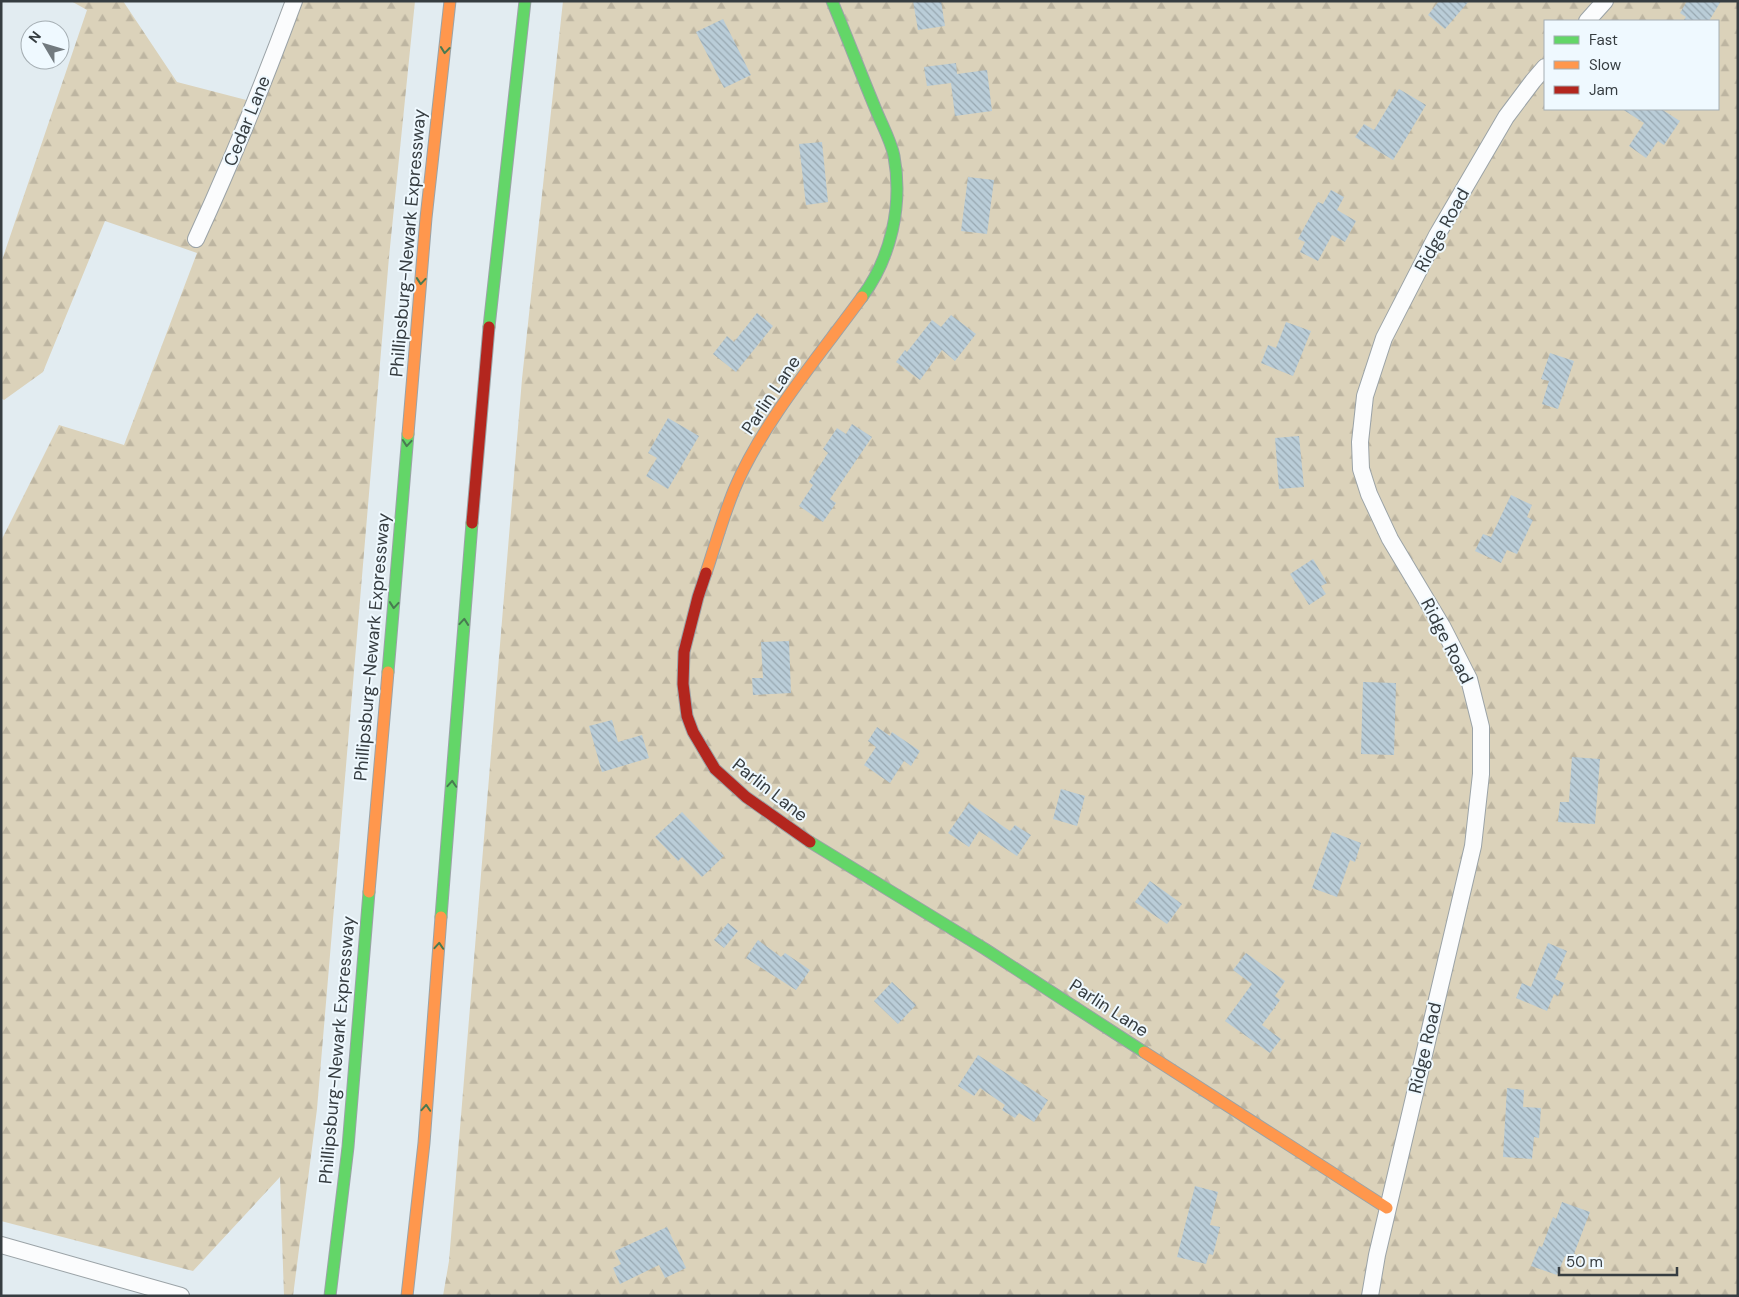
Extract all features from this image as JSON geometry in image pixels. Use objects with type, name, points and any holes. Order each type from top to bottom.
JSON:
[{"type":"main road","name":"Phillipsburg-Newark Expressway","points":[[330,1296],[348,1147],[426,218],[450,1]]},
{"type":"main road","points":[[407,1296],[424,1143],[481,408],[525,1]]},
{"type":"main road","name":"Parlin Lane","points":[[832,1],[894,155],[897,191],[894,224],[884,258],[871,285],[784,403],[756,446],[734,490],[698,598],[684,652],[683,684],[687,716],[693,732],[715,769],[746,797],[806,840],[993,954],[1387,1208]]},
{"type":"main road","points":[[418,1296],[424,1143]]},
{"type":"street","name":"Cedar Lane","points":[[196,239],[263,83],[294,1]]},
{"type":"street","points":[[1588,20],[1605,1]]},
{"type":"street","name":"Ridge Road","points":[[1370,1296],[1376,1254],[1473,846],[1481,774],[1480,727],[1469,679],[1442,626],[1390,539],[1369,494],[1361,469],[1360,442],[1366,396],[1384,338],[1437,235],[1506,116],[1544,68]]},
{"type":"street","points":[[1,1245],[181,1296]]},
{"type":"green space","points":[[71,1],[123,1],[177,82],[254,102],[289,1],[415,1],[389,257],[317,1109],[293,1296],[284,1296],[280,1177],[193,1271],[1,1221],[1,541],[59,425],[124,445],[197,253],[105,221],[43,372],[4,400],[1,398],[1,263],[67,70],[70,70],[70,60],[87,10]]},
{"type":"green space","points":[[563,1],[1738,1],[1738,1296],[443,1296],[449,1261],[522,379]]},
{"type":"building","points":[[913,1],[941,1],[945,26],[918,30]]},
{"type":"building","points":[[1439,1],[1469,1],[1445,29],[1428,15]]},
{"type":"building","points":[[1687,1],[1721,1],[1710,20],[1684,20],[1686,17],[1680,13]]},
{"type":"building","points":[[723,19],[751,75],[724,88],[696,32]]},
{"type":"building","points":[[956,63],[957,74],[987,70],[992,111],[955,116],[951,83],[927,86],[924,67]]},
{"type":"building","points":[[1399,89],[1426,105],[1393,160],[1355,137],[1364,124],[1374,130]]},
{"type":"building","points":[[1624,110],[1663,110],[1680,121],[1664,145],[1658,141],[1646,158],[1629,146],[1644,123]]},
{"type":"building","points":[[822,142],[828,202],[806,205],[799,144]]},
{"type":"building","points":[[968,177],[994,180],[987,234],[961,231]]},
{"type":"building","points":[[1331,190],[1344,197],[1337,210],[1356,221],[1345,242],[1332,235],[1318,261],[1300,252],[1305,242],[1298,239],[1318,202],[1323,204]]},
{"type":"building","points":[[757,313],[773,326],[736,372],[713,354],[727,336],[734,342]]},
{"type":"building","points":[[951,315],[976,334],[955,361],[942,350],[920,380],[896,362],[905,350],[907,352],[932,320],[941,327]]},
{"type":"building","points":[[1286,322],[1311,331],[1293,376],[1261,363],[1268,345],[1276,348]]},
{"type":"building","points":[[1550,353],[1574,361],[1558,409],[1542,404],[1549,381],[1541,379]]},
{"type":"building","points":[[668,418],[699,436],[668,489],[646,476],[657,458],[648,453]]},
{"type":"building","points":[[852,424],[872,437],[830,499],[836,503],[823,522],[799,506],[813,485],[809,482],[828,453],[823,449],[837,428],[846,434]]},
{"type":"building","points":[[1299,436],[1304,487],[1279,489],[1275,438]]},
{"type":"building","points":[[1511,495],[1532,505],[1527,517],[1533,520],[1517,554],[1507,550],[1501,563],[1475,551],[1483,534],[1491,537]]},
{"type":"building","points":[[1313,559],[1327,583],[1321,586],[1326,594],[1309,605],[1290,574]]},
{"type":"building","points":[[789,641],[791,693],[753,695],[752,678],[763,678],[761,642]]},
{"type":"building","points":[[1363,682],[1396,683],[1394,755],[1361,754]]},
{"type":"building","points":[[612,720],[618,742],[642,735],[649,758],[602,772],[589,726]]},
{"type":"building","points":[[877,727],[890,736],[892,732],[920,751],[911,766],[904,761],[890,783],[864,765],[876,747],[868,741]]},
{"type":"building","points":[[1572,757],[1600,759],[1595,824],[1558,822],[1560,802],[1569,802]]},
{"type":"building","points":[[1061,789],[1085,796],[1077,826],[1053,819]]},
{"type":"building","points":[[969,803],[1010,831],[1015,825],[1031,835],[1017,856],[979,831],[969,847],[948,833]]},
{"type":"building","points":[[682,812],[724,856],[702,877],[682,857],[678,861],[655,837]]},
{"type":"building","points":[[1332,832],[1361,843],[1355,862],[1350,860],[1337,897],[1312,888]]},
{"type":"building","points":[[1150,881],[1182,904],[1167,924],[1135,902]]},
{"type":"building","points":[[728,923],[738,931],[724,948],[714,940]]},
{"type":"building","points":[[758,940],[781,957],[785,953],[810,970],[796,990],[746,958]]},
{"type":"building","points":[[1548,943],[1567,951],[1555,979],[1564,983],[1558,996],[1554,994],[1547,1011],[1516,998],[1522,983],[1531,987]]},
{"type":"building","points":[[1246,953],[1285,981],[1275,996],[1280,1000],[1262,1025],[1281,1039],[1270,1053],[1225,1021],[1252,984],[1233,970]]},
{"type":"building","points":[[892,982],[916,1005],[898,1024],[874,1001]]},
{"type":"building","points":[[978,1055],[1048,1100],[1034,1122],[1019,1113],[1015,1118],[1002,1110],[1005,1105],[980,1088],[974,1096],[958,1086]]},
{"type":"building","points":[[1507,1088],[1524,1090],[1523,1107],[1541,1108],[1539,1138],[1534,1137],[1532,1159],[1503,1157]]},
{"type":"building","points":[[1195,1186],[1218,1192],[1210,1225],[1220,1227],[1213,1255],[1209,1254],[1206,1264],[1177,1257]]},
{"type":"building","points":[[1562,1202],[1590,1212],[1572,1259],[1565,1256],[1557,1275],[1531,1266],[1539,1246],[1542,1247],[1553,1217],[1556,1219]]},
{"type":"building","points":[[667,1227],[686,1268],[665,1278],[659,1265],[620,1284],[613,1268],[621,1264],[615,1251]]},
{"type":"traffic: fast","points":[[489,327],[525,1]]},
{"type":"traffic: fast","points":[[832,1],[891,145],[896,175],[895,212],[887,248],[872,282],[862,297]]},
{"type":"traffic: fast","points":[[388,672],[408,434]]},
{"type":"traffic: fast","points":[[441,917],[472,523]]},
{"type":"traffic: fast","points":[[810,842],[985,949],[1144,1052]]},
{"type":"traffic: fast","points":[[330,1296],[348,1147],[369,892]]},
{"type":"traffic: slow","points":[[408,434],[426,218],[450,1]]},
{"type":"traffic: slow","points":[[706,573],[734,490],[760,440],[792,390],[862,297]]},
{"type":"traffic: slow","points":[[369,892],[388,672]]},
{"type":"traffic: slow","points":[[407,1296],[424,1143],[441,917]]},
{"type":"traffic: slow","points":[[1144,1052],[1387,1208]]},
{"type":"traffic: jam","points":[[472,523],[489,327]]},
{"type":"traffic: jam","points":[[706,573],[684,652],[683,684],[687,716],[693,732],[715,769],[746,797],[810,842]]}]
